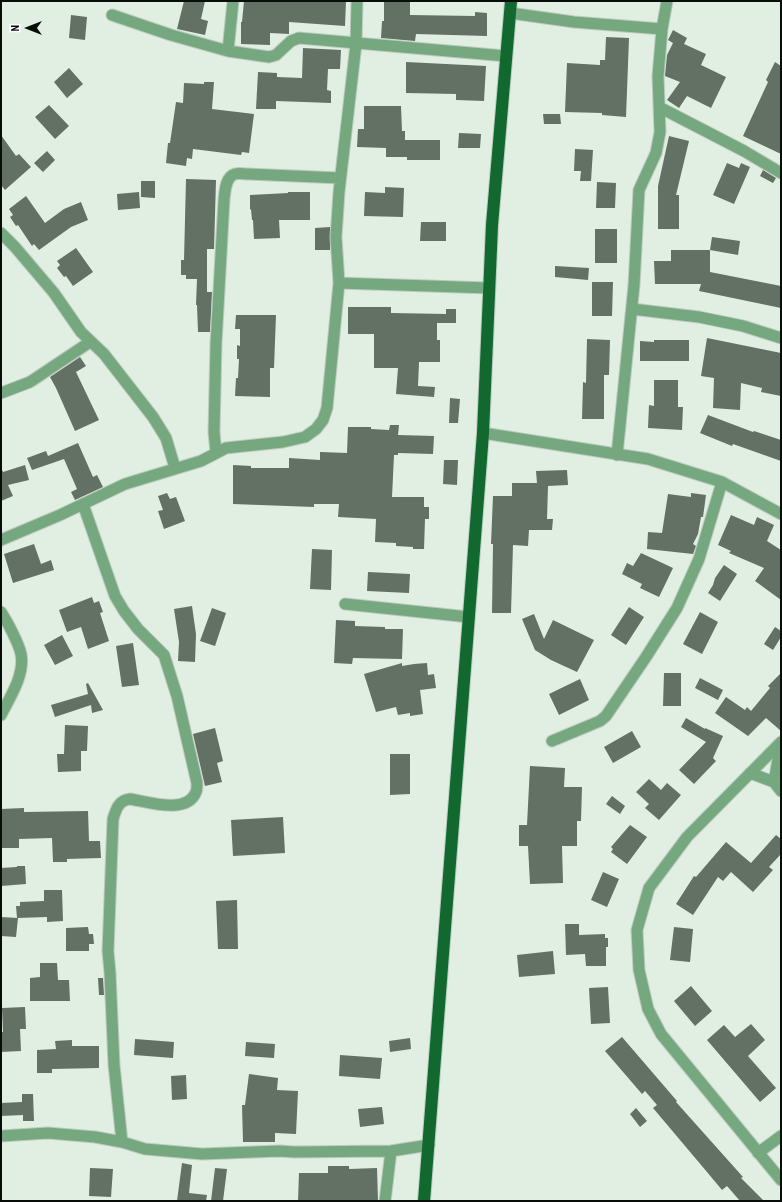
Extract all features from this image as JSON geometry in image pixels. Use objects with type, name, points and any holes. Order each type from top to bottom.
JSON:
[{"type":"main road","points":[[424,1201],[469,617],[482,433],[492,225],[510,7]]},
{"type":"street","points":[[228,51],[233,1]]},
{"type":"street","points":[[1,540],[60,515],[125,484],[200,461],[226,448],[283,442],[305,437],[316,429],[323,420],[327,408],[339,283],[336,237],[340,178],[356,44],[357,1]]},
{"type":"street","points":[[618,455],[632,309],[639,190],[656,153],[660,132],[658,76],[666,1]]},
{"type":"street","points":[[510,7],[574,22],[662,29]]},
{"type":"street","points":[[112,15],[172,35],[228,51],[270,57],[276,55],[291,41],[299,38],[506,56]]},
{"type":"street","points":[[659,107],[744,151],[781,173]]},
{"type":"street","points":[[216,453],[214,432],[216,344],[224,200],[227,182],[234,174],[340,178]]},
{"type":"street","points":[[1,233],[15,247],[54,293],[82,332],[90,342],[104,354],[153,417],[166,438],[175,468]]},
{"type":"street","points":[[339,283],[489,288]]},
{"type":"street","points":[[632,309],[714,320],[743,326],[781,338]]},
{"type":"street","points":[[1,394],[30,382],[90,342]]},
{"type":"street","points":[[482,433],[648,459],[722,482],[781,514]]},
{"type":"street","points":[[552,741],[600,721],[606,716],[646,657],[677,608],[699,559],[722,482]]},
{"type":"street","points":[[83,504],[115,596],[134,623],[160,650],[166,659],[178,696],[197,783],[196,792],[191,800],[176,806],[130,799],[124,800],[119,805],[113,819],[108,951],[114,1065],[122,1142]]},
{"type":"street","points":[[345,604],[469,617]]},
{"type":"street","points":[[1,612],[21,654],[21,668],[17,683],[1,715]]},
{"type":"street","points":[[781,742],[687,837],[649,888],[637,930],[639,970],[648,1009],[661,1034],[781,1180]]},
{"type":"street","points":[[774,782],[781,742]]},
{"type":"street","points":[[750,773],[774,782],[781,791]]},
{"type":"street","points":[[1,1136],[48,1133],[95,1137],[122,1142],[145,1149],[202,1154],[272,1151],[391,1151],[429,1145]]},
{"type":"street","points":[[758,1152],[781,1136]]},
{"type":"street","points":[[386,1201],[391,1151]]},
{"type":"building","points":[[184,1],[205,1],[201,19],[208,21],[205,35],[177,29]]},
{"type":"building","points":[[244,1],[346,1],[345,26],[289,22],[289,34],[270,33],[270,45],[241,44],[241,22]]},
{"type":"building","points":[[384,1],[410,1],[410,15],[475,16],[475,12],[487,13],[487,36],[416,34],[415,41],[381,38],[382,21],[384,21]]},
{"type":"building","points":[[71,15],[87,17],[85,40],[69,38]]},
{"type":"building","points":[[673,30],[687,38],[684,44],[706,54],[701,65],[726,77],[711,108],[687,96],[679,108],[667,100],[680,82],[665,76],[667,55],[673,43],[668,40]]},
{"type":"building","points":[[606,37],[629,38],[626,117],[602,115],[602,113],[565,112],[567,63],[600,65],[600,60],[605,60]]},
{"type":"building","points":[[303,48],[341,50],[340,69],[328,69],[327,90],[331,91],[331,103],[276,101],[276,109],[256,109],[258,72],[277,73],[277,77],[302,78]]},
{"type":"building","points":[[406,62],[486,66],[484,101],[456,100],[456,94],[406,93]]},
{"type":"building","points":[[775,62],[781,66],[781,154],[743,136],[768,82],[766,80]]},
{"type":"building","points":[[69,68],[83,84],[67,98],[54,82]]},
{"type":"building","points":[[204,82],[214,82],[212,109],[254,114],[249,153],[242,152],[241,155],[193,149],[192,159],[187,158],[186,166],[166,163],[168,143],[170,143],[176,102],[183,103],[184,83],[204,84]]},
{"type":"building","points":[[49,105],[69,126],[55,139],[35,117]]},
{"type":"building","points":[[364,106],[401,106],[402,131],[405,131],[405,140],[440,140],[440,160],[407,160],[407,157],[386,157],[386,148],[357,147],[358,129],[364,129]]},
{"type":"building","points":[[543,114],[560,114],[561,124],[544,124]]},
{"type":"building","points":[[459,133],[481,134],[480,148],[458,148]]},
{"type":"building","points":[[1,135],[16,156],[19,154],[31,167],[5,190],[1,185]]},
{"type":"building","points":[[669,136],[689,141],[676,195],[679,195],[679,229],[658,229],[658,186]]},
{"type":"building","points":[[575,149],[593,150],[591,181],[580,181],[581,171],[574,171]]},
{"type":"building","points":[[47,151],[55,160],[43,172],[34,163]]},
{"type":"building","points":[[727,163],[739,168],[741,163],[750,167],[734,204],[713,195]]},
{"type":"building","points":[[763,170],[776,178],[773,183],[760,176]]},
{"type":"building","points":[[186,179],[216,180],[214,249],[207,249],[207,292],[212,292],[210,332],[198,332],[196,305],[197,279],[186,279],[186,275],[181,275],[181,260],[184,260]]},
{"type":"building","points":[[141,181],[155,181],[155,198],[141,197]]},
{"type":"building","points":[[597,182],[616,183],[615,208],[596,208]]},
{"type":"building","points":[[385,187],[404,188],[403,217],[364,216],[365,192],[385,193]]},
{"type":"building","points":[[139,192],[140,208],[118,210],[117,194]]},
{"type":"building","points":[[310,192],[310,220],[279,220],[280,238],[254,239],[253,220],[251,209],[250,210],[250,195]]},
{"type":"building","points":[[26,196],[45,223],[64,209],[81,202],[88,220],[71,227],[39,250],[34,244],[32,246],[18,225],[16,226],[10,217],[13,215],[9,209]]},
{"type":"building","points":[[421,222],[446,222],[446,241],[420,241]]},
{"type":"building","points":[[330,227],[330,250],[315,250],[315,228]]},
{"type":"building","points":[[595,229],[617,229],[617,263],[595,263]]},
{"type":"building","points":[[712,237],[740,241],[738,255],[710,250]]},
{"type":"building","points":[[76,248],[93,272],[73,286],[66,276],[64,277],[57,268],[60,265],[57,261]]},
{"type":"building","points":[[671,250],[710,250],[710,272],[781,286],[781,308],[699,291],[701,284],[655,284],[654,261],[671,261]]},
{"type":"building","points":[[555,266],[589,268],[588,280],[555,277]]},
{"type":"building","points":[[592,282],[613,282],[612,316],[592,316]]},
{"type":"building","points":[[348,307],[391,307],[391,313],[446,314],[446,309],[456,309],[456,323],[437,323],[437,340],[440,340],[440,362],[419,362],[418,386],[435,387],[434,397],[396,394],[398,368],[374,368],[374,334],[348,334]]},
{"type":"building","points":[[236,315],[276,315],[274,368],[270,368],[270,397],[235,396],[239,359],[237,359],[237,345],[240,346],[240,329],[235,329]]},
{"type":"building","points":[[707,338],[781,353],[781,396],[761,392],[762,388],[741,383],[740,410],[713,408],[714,378],[701,376]]},
{"type":"building","points":[[587,339],[610,340],[609,375],[604,375],[604,419],[582,419],[583,382],[586,383]]},
{"type":"building","points":[[654,340],[689,340],[689,361],[640,361],[640,341],[654,342]]},
{"type":"building","points":[[80,357],[86,366],[76,372],[99,420],[75,431],[50,377]]},
{"type":"building","points":[[654,380],[678,380],[678,407],[683,407],[682,430],[648,428],[649,405],[654,406]]},
{"type":"building","points":[[450,398],[460,399],[458,423],[449,423]]},
{"type":"building","points":[[708,415],[753,432],[754,431],[781,440],[781,461],[733,444],[732,446],[700,433]]},
{"type":"building","points":[[390,425],[399,425],[398,435],[434,436],[433,454],[398,453],[398,455],[394,455],[392,497],[424,497],[424,507],[429,507],[429,519],[425,519],[424,549],[396,546],[396,543],[375,542],[376,519],[338,517],[339,504],[314,504],[314,507],[233,504],[233,465],[251,466],[251,468],[289,468],[289,458],[320,460],[320,452],[347,453],[348,427],[371,427],[371,429],[389,430]]},
{"type":"building","points":[[78,443],[93,477],[97,475],[103,487],[75,500],[71,492],[77,489],[64,459],[32,470],[27,458],[46,451],[48,456]]},
{"type":"building","points":[[444,460],[458,460],[457,485],[443,484]]},
{"type":"building","points":[[25,465],[29,480],[8,485],[13,496],[1,501],[1,468],[3,472]]},
{"type":"building","points":[[567,470],[568,485],[548,486],[547,519],[553,519],[552,530],[529,530],[528,546],[513,545],[511,613],[492,613],[493,544],[491,544],[493,496],[512,496],[512,483],[537,483],[536,471]]},
{"type":"building","points":[[167,493],[170,499],[176,497],[185,521],[164,529],[158,511],[163,510],[158,496]]},
{"type":"building","points":[[691,493],[706,495],[703,517],[701,517],[698,534],[693,544],[696,546],[693,554],[647,549],[648,532],[662,533],[668,494],[691,497]]},
{"type":"building","points":[[731,515],[754,525],[757,517],[774,525],[767,541],[781,550],[781,600],[755,581],[764,568],[729,553],[731,551],[718,545]]},
{"type":"building","points":[[34,544],[41,564],[51,560],[54,570],[13,583],[4,554]]},
{"type":"building","points":[[312,549],[332,550],[331,590],[310,589]]},
{"type":"building","points":[[641,553],[673,568],[659,597],[640,588],[642,584],[622,574],[627,563],[633,566]]},
{"type":"building","points":[[724,565],[737,574],[720,601],[708,593],[715,578]]},
{"type":"building","points":[[368,572],[410,574],[409,593],[367,591]]},
{"type":"building","points":[[92,597],[94,603],[99,601],[103,612],[100,613],[109,641],[88,649],[81,627],[67,632],[59,610]]},
{"type":"building","points":[[192,606],[196,634],[195,662],[178,661],[179,642],[174,609]]},
{"type":"building","points":[[629,607],[644,617],[626,645],[611,635]]},
{"type":"building","points":[[212,608],[226,613],[215,646],[200,641]]},
{"type":"building","points":[[700,612],[718,622],[702,654],[683,644]]},
{"type":"building","points":[[534,614],[544,639],[553,620],[594,640],[577,672],[551,660],[535,650],[522,619]]},
{"type":"building","points":[[336,620],[355,621],[355,626],[403,629],[402,659],[353,658],[352,664],[334,663]]},
{"type":"building","points":[[775,627],[781,631],[781,637],[773,650],[764,644]]},
{"type":"building","points":[[62,635],[73,656],[55,665],[44,645]]},
{"type":"building","points":[[133,643],[139,685],[122,687],[116,646]]},
{"type":"building","points":[[402,663],[402,666],[427,663],[428,675],[434,674],[436,688],[420,690],[423,714],[410,716],[410,713],[398,715],[396,707],[376,712],[364,674]]},
{"type":"building","points":[[664,673],[681,673],[681,706],[663,706]]},
{"type":"building","points":[[781,673],[781,731],[766,718],[748,736],[715,713],[726,697],[745,710],[747,707],[751,711],[770,688],[768,686]]},
{"type":"building","points":[[700,678],[723,690],[718,700],[695,688]]},
{"type":"building","points":[[580,679],[589,700],[559,715],[549,694]]},
{"type":"building","points":[[88,683],[103,710],[92,713],[91,705],[55,717],[51,705],[88,694],[86,684]]},
{"type":"building","points":[[686,718],[705,729],[723,736],[713,758],[716,761],[694,784],[679,770],[706,742],[681,727]]},
{"type":"building","points":[[65,725],[88,726],[87,751],[81,751],[81,771],[58,772],[57,754],[64,754]]},
{"type":"building","points":[[215,728],[223,761],[217,763],[222,782],[205,786],[193,734]]},
{"type":"building","points":[[632,731],[641,747],[613,763],[604,747]]},
{"type":"building","points":[[390,754],[410,754],[410,794],[390,795]]},
{"type":"building","points":[[530,766],[565,768],[564,787],[582,787],[581,821],[577,821],[577,846],[562,846],[563,883],[530,884],[528,846],[519,846],[519,825],[527,825]]},
{"type":"building","points":[[649,779],[661,790],[667,783],[681,795],[659,820],[645,808],[649,804],[636,792]]},
{"type":"building","points":[[612,796],[625,806],[620,814],[606,804]]},
{"type":"building","points":[[24,808],[24,812],[88,811],[89,841],[100,841],[101,858],[67,859],[67,862],[53,862],[52,838],[19,839],[19,848],[1,848],[1,809]]},
{"type":"building","points":[[283,817],[285,853],[233,856],[231,820]]},
{"type":"building","points":[[630,825],[647,837],[627,864],[611,852],[613,849],[611,847]]},
{"type":"building","points":[[776,835],[781,839],[781,854],[769,867],[773,870],[753,892],[731,872],[723,881],[718,877],[693,915],[676,904],[694,876],[696,877],[726,842],[751,863]]},
{"type":"building","points":[[25,866],[26,884],[1,886],[1,868]]},
{"type":"building","points":[[603,872],[619,879],[607,907],[591,900]]},
{"type":"building","points":[[44,890],[62,890],[63,921],[47,922],[47,917],[17,918],[16,906],[20,906],[20,902],[44,901]]},
{"type":"building","points":[[237,900],[238,949],[218,949],[216,901]]},
{"type":"building","points":[[1,917],[18,918],[16,937],[1,936]]},
{"type":"building","points":[[565,924],[579,924],[579,935],[605,934],[605,938],[608,938],[608,947],[606,947],[606,966],[586,966],[585,954],[566,955]]},
{"type":"building","points":[[88,927],[89,934],[93,934],[94,944],[89,944],[89,951],[66,951],[66,928]]},
{"type":"building","points":[[674,927],[693,929],[690,962],[670,960]]},
{"type":"building","points":[[553,951],[555,974],[519,977],[517,955]]},
{"type":"building","points":[[40,963],[57,963],[58,980],[69,980],[70,1001],[30,1001],[30,978],[40,977]]},
{"type":"building","points":[[98,978],[103,978],[104,995],[99,995]]},
{"type":"building","points":[[691,986],[712,1011],[695,1026],[674,1001]]},
{"type":"building","points":[[608,987],[610,1023],[591,1024],[589,988]]},
{"type":"building","points":[[25,1007],[26,1029],[20,1029],[21,1051],[1,1052],[1,1032],[3,1032],[2,1008]]},
{"type":"building","points":[[751,1024],[765,1040],[748,1056],[776,1088],[760,1102],[707,1040],[724,1025],[735,1037]]},
{"type":"building","points":[[622,1037],[677,1101],[676,1102],[743,1177],[741,1178],[764,1201],[740,1201],[727,1186],[722,1190],[653,1108],[657,1105],[645,1091],[642,1094],[605,1051]]},
{"type":"building","points":[[410,1038],[411,1049],[390,1052],[389,1041]]},
{"type":"building","points":[[135,1039],[174,1042],[173,1058],[134,1055]]},
{"type":"building","points":[[72,1040],[72,1046],[99,1046],[99,1068],[52,1069],[52,1073],[37,1073],[37,1050],[56,1049],[55,1041]]},
{"type":"building","points":[[246,1042],[275,1044],[274,1058],[245,1056]]},
{"type":"building","points":[[340,1055],[382,1058],[380,1079],[339,1076]]},
{"type":"building","points":[[249,1074],[278,1078],[277,1090],[298,1091],[296,1134],[275,1133],[275,1142],[243,1142],[242,1105],[245,1105]]},
{"type":"building","points":[[186,1075],[187,1099],[172,1100],[171,1076]]},
{"type":"building","points":[[22,1094],[33,1094],[34,1121],[23,1121],[23,1115],[1,1116],[1,1103],[22,1102]]},
{"type":"building","points":[[382,1107],[384,1124],[360,1127],[358,1109]]},
{"type":"building","points":[[636,1108],[647,1121],[640,1127],[630,1114]]},
{"type":"building","points":[[182,1163],[192,1165],[189,1193],[207,1195],[206,1201],[177,1201]]},
{"type":"building","points":[[328,1166],[349,1166],[349,1169],[377,1168],[378,1201],[298,1201],[299,1173],[328,1173]]},
{"type":"building","points":[[90,1168],[113,1169],[111,1197],[89,1196]]},
{"type":"building","points":[[215,1168],[227,1169],[223,1201],[211,1201]]}]
